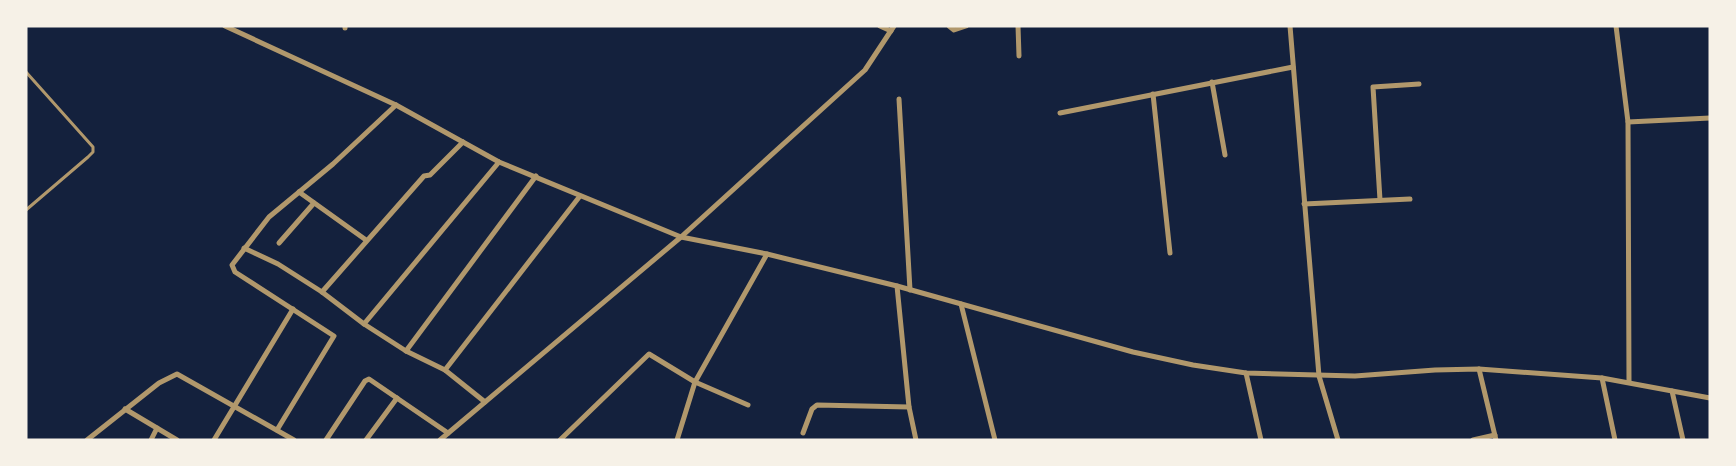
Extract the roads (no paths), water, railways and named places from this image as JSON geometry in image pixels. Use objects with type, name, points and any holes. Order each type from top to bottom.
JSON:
[{"type":"street","points":[[225,26],[396,105],[499,162],[681,237],[767,254],[896,286],[1132,352],[1193,365],[1246,373],[1355,376],[1479,369],[1602,378],[1710,398]]},
{"type":"street","points":[[440,440],[681,237],[865,70],[892,29],[880,26]]},
{"type":"street","points":[[949,26],[954,30],[966,26]]},
{"type":"street","points":[[1018,26],[1019,56]]},
{"type":"street","points":[[1290,26],[1319,376],[1338,440]]},
{"type":"street","points":[[1616,26],[1628,122],[1628,382]]},
{"type":"street","points":[[1060,113],[1293,67]]},
{"type":"street","points":[[1212,82],[1225,156]]},
{"type":"street","points":[[1380,200],[1373,87],[1419,84]]},
{"type":"street","points":[[1153,94],[1170,253]]},
{"type":"street","points":[[899,99],[910,290]]},
{"type":"street","points":[[278,430],[334,336],[233,270],[232,265],[270,217],[396,105]]},
{"type":"street","points":[[1628,122],[1710,118]]},
{"type":"street","points":[[322,292],[424,176],[430,175],[463,142]]},
{"type":"street","points":[[364,324],[499,162]]},
{"type":"street","points":[[406,351],[536,176]]},
{"type":"street","points":[[299,192],[366,240]]},
{"type":"street","points":[[445,370],[580,196]]},
{"type":"street","points":[[1304,204],[1410,199]]},
{"type":"street","points":[[280,243],[314,202]]},
{"type":"street","points":[[244,248],[278,264],[322,292],[364,324],[406,351],[445,370],[485,402]]},
{"type":"street","points":[[677,440],[694,382],[767,254]]},
{"type":"street","points":[[896,286],[909,407],[916,440]]},
{"type":"street","points":[[961,304],[995,440]]},
{"type":"street","points":[[214,440],[293,309]]},
{"type":"street","points":[[560,440],[648,354],[654,355],[694,382],[748,405]]},
{"type":"street","points":[[1473,440],[1496,437],[1479,369]]},
{"type":"street","points":[[1246,373],[1261,440]]},
{"type":"street","points":[[87,440],[159,383],[177,374],[294,440]]},
{"type":"street","points":[[1602,378],[1615,440]]},
{"type":"street","points":[[326,440],[367,379],[448,433]]},
{"type":"street","points":[[1672,391],[1683,440]]},
{"type":"street","points":[[366,440],[397,398]]},
{"type":"street","points":[[803,433],[812,408],[818,405],[909,407]]},
{"type":"street","points":[[125,409],[178,440]]},
{"type":"street","points":[[151,440],[157,428]]},
{"type":"lane","points":[[26,72],[93,147],[88,157],[26,210]]}]
